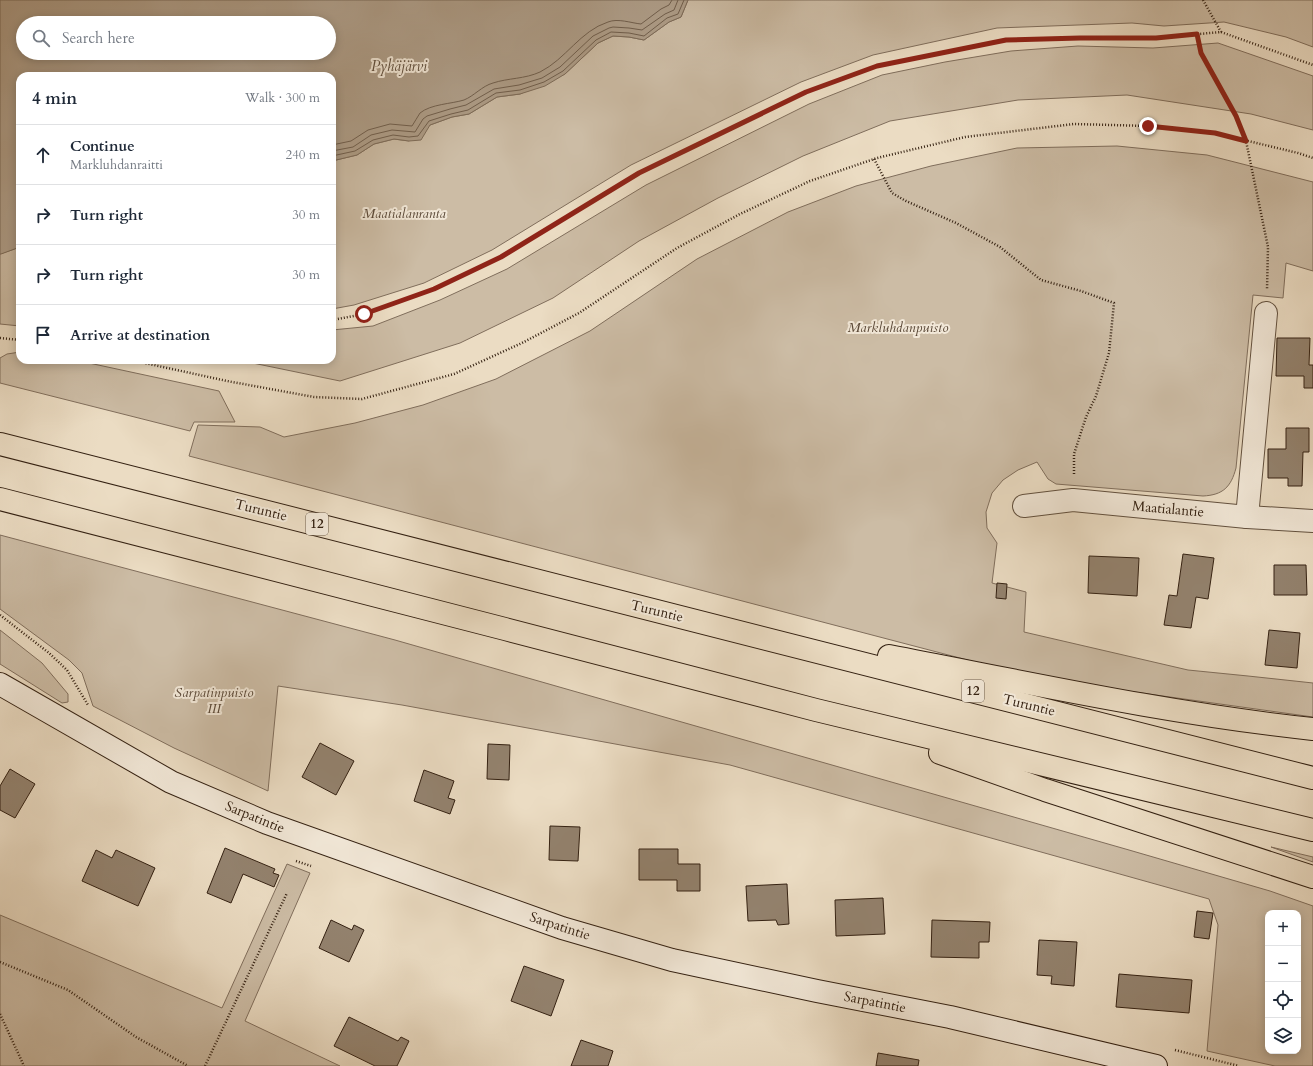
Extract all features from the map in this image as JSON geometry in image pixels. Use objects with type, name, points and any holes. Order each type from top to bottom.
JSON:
[{"type":"highway","name":"Turuntie","points":[[0,444],[1313,778]]},
{"type":"highway","points":[[0,499],[816,710],[1313,830]]},
{"type":"highway","points":[[633,605],[1102,698],[1196,714],[1313,729]]},
{"type":"highway","points":[[816,710],[1045,790],[1313,877]]},
{"type":"main road","points":[[1247,517],[1266,313]]},
{"type":"main road","name":"Maatialantie","points":[[1024,506],[1073,500],[1247,517],[1313,521]]},
{"type":"main road","name":"Sarpatintie","points":[[0,684],[171,782],[267,823],[562,928],[677,961],[817,991],[950,1017],[1156,1066]]},
{"type":"path","points":[[1204,0],[1221,32]]},
{"type":"path","points":[[336,319],[364,314],[434,289],[501,257],[639,173],[806,92],[877,66],[1006,40],[1156,38],[1221,32],[1313,65]]},
{"type":"path","points":[[1197,34],[1201,53],[1236,116],[1246,141],[1268,247],[1266,313]]},
{"type":"path","points":[[149,364],[227,381],[314,397],[362,399],[454,374],[522,343],[580,313],[677,248],[740,214],[810,181],[874,159],[965,137],[1074,124],[1156,127],[1215,133],[1313,158]]},
{"type":"path","points":[[874,159],[892,193],[906,201],[956,223],[1000,247],[1041,280],[1081,291],[1114,303],[1108,353],[1096,396],[1086,417],[1074,454],[1073,500]]},
{"type":"path","points":[[0,338],[16,340]]},
{"type":"path","points":[[0,615],[49,653],[67,670],[91,711]]},
{"type":"path","points":[[205,1066],[287,893]]},
{"type":"path","points":[[0,962],[68,990],[136,1036],[188,1066]]},
{"type":"path","points":[[0,1014],[24,1066]]},
{"type":"path","points":[[1171,1049],[1239,1066]]},
{"type":"green space","name":"Maatialanranta","points":[[688,0],[1313,0],[1313,47],[1286,37],[1224,22],[1164,26],[1132,23],[997,28],[873,55],[801,82],[631,165],[492,250],[424,283],[354,305],[336,308],[336,160],[357,155],[374,144],[394,139],[409,141],[430,125],[452,117],[469,114],[497,97],[520,94],[565,74],[598,43],[613,36],[644,40],[669,22],[681,17]]},
{"type":"green space","points":[[1218,43],[1313,76],[1313,130],[1251,114],[1127,95],[1018,100],[890,121],[803,156],[718,198],[639,241],[553,298],[460,343],[340,381],[257,364],[336,364],[336,330],[373,326],[440,300],[507,269],[646,185],[809,104],[882,75],[945,62],[1011,51],[1078,46],[1153,48]]},
{"type":"green space","name":"Markluhdanpuisto","points":[[1117,146],[1207,155],[1313,182],[1313,271],[1286,263],[1283,298],[1253,295],[1236,468],[1232,480],[1225,489],[1216,494],[1203,496],[1056,484],[1048,479],[1037,462],[1018,470],[1003,480],[992,493],[986,512],[987,528],[997,543],[992,583],[1026,592],[1024,632],[1188,670],[1313,683],[1313,717],[1127,691],[998,668],[189,456],[198,425],[260,427],[284,437],[355,423],[423,405],[496,379],[590,331],[697,259],[788,212],[856,186],[931,166],[1017,148]]},
{"type":"green space","points":[[16,248],[16,326],[0,324],[0,254]]},
{"type":"green space","points":[[16,353],[16,364],[94,364],[219,391],[235,422],[194,422],[190,431],[0,383],[0,358],[7,354]]},
{"type":"green space","name":"Sarpatinpuisto III","points":[[0,535],[395,640],[1270,891],[1313,906],[1313,1066],[1275,1066],[1207,1051],[1218,925],[1209,899],[730,765],[402,705],[278,686],[268,791],[174,748],[93,706],[82,673],[69,660],[0,609]]},
{"type":"green space","points":[[0,630],[42,663],[68,694],[68,702],[62,703],[0,664]]},
{"type":"green space","points":[[1271,847],[1313,857],[1313,862]]},
{"type":"green space","points":[[287,864],[310,873],[245,1021],[340,1066],[0,1066],[0,915],[222,1008]]},
{"type":"water","name":"Pyhäjärvi","points":[[0,0],[688,0],[681,17],[669,22],[644,40],[613,36],[598,43],[565,74],[545,86],[520,94],[497,97],[469,114],[452,117],[430,125],[421,140],[409,141],[394,139],[374,144],[357,155],[336,160],[336,72],[16,72],[16,248],[1,254]]},
{"type":"building","points":[[1277,338],[1310,338],[1309,365],[1313,365],[1313,388],[1304,388],[1304,376],[1276,376]]},
{"type":"building","points":[[1286,428],[1309,428],[1309,452],[1303,452],[1302,486],[1288,486],[1288,478],[1268,478],[1268,449],[1286,449]]},
{"type":"building","points":[[1183,554],[1214,558],[1208,599],[1196,597],[1191,628],[1164,625],[1169,595],[1177,596]]},
{"type":"building","points":[[1089,556],[1139,558],[1137,596],[1088,593]]},
{"type":"building","points":[[1274,565],[1306,565],[1307,595],[1274,595]]},
{"type":"building","points":[[997,583],[1007,584],[1006,599],[996,598]]},
{"type":"building","points":[[1269,630],[1300,633],[1297,668],[1265,665]]},
{"type":"building","points":[[320,743],[354,761],[336,795],[302,777]]},
{"type":"building","points":[[488,744],[510,745],[509,780],[487,779]]},
{"type":"building","points":[[10,769],[35,784],[15,818],[0,810],[0,786]]},
{"type":"building","points":[[424,770],[454,781],[448,798],[455,800],[450,814],[414,801]]},
{"type":"building","points":[[550,826],[580,827],[578,861],[549,860]]},
{"type":"building","points":[[225,848],[275,869],[273,873],[279,875],[274,887],[243,874],[231,903],[207,893]]},
{"type":"building","points":[[639,849],[678,849],[678,864],[700,864],[700,891],[677,891],[677,880],[639,880]]},
{"type":"building","points":[[96,850],[112,858],[116,850],[155,868],[138,906],[82,881]]},
{"type":"building","points":[[787,884],[789,924],[778,925],[776,920],[748,921],[746,886]]},
{"type":"building","points":[[883,898],[885,934],[836,936],[835,900]]},
{"type":"building","points":[[1197,911],[1213,913],[1209,939],[1194,937]]},
{"type":"building","points":[[331,920],[352,930],[354,925],[364,930],[349,962],[319,948]]},
{"type":"building","points":[[932,920],[990,922],[989,942],[979,942],[979,958],[931,957]]},
{"type":"building","points":[[1039,940],[1077,942],[1074,986],[1051,984],[1052,976],[1037,975]]},
{"type":"building","points":[[524,966],[564,980],[551,1016],[511,1001]]},
{"type":"building","points":[[1119,974],[1192,980],[1189,1013],[1116,1007]]},
{"type":"building","points":[[349,1017],[398,1041],[401,1037],[409,1041],[397,1066],[375,1066],[334,1046]]},
{"type":"building","points":[[581,1040],[613,1051],[608,1066],[571,1066]]},
{"type":"building","points":[[878,1053],[919,1060],[918,1066],[876,1066]]},
{"type":"route","points":[[364,314],[434,289],[501,257],[639,173],[806,92],[877,66],[1006,40],[1156,38],[1197,34],[1201,53],[1236,116],[1246,141],[1215,133],[1148,126]]}]
